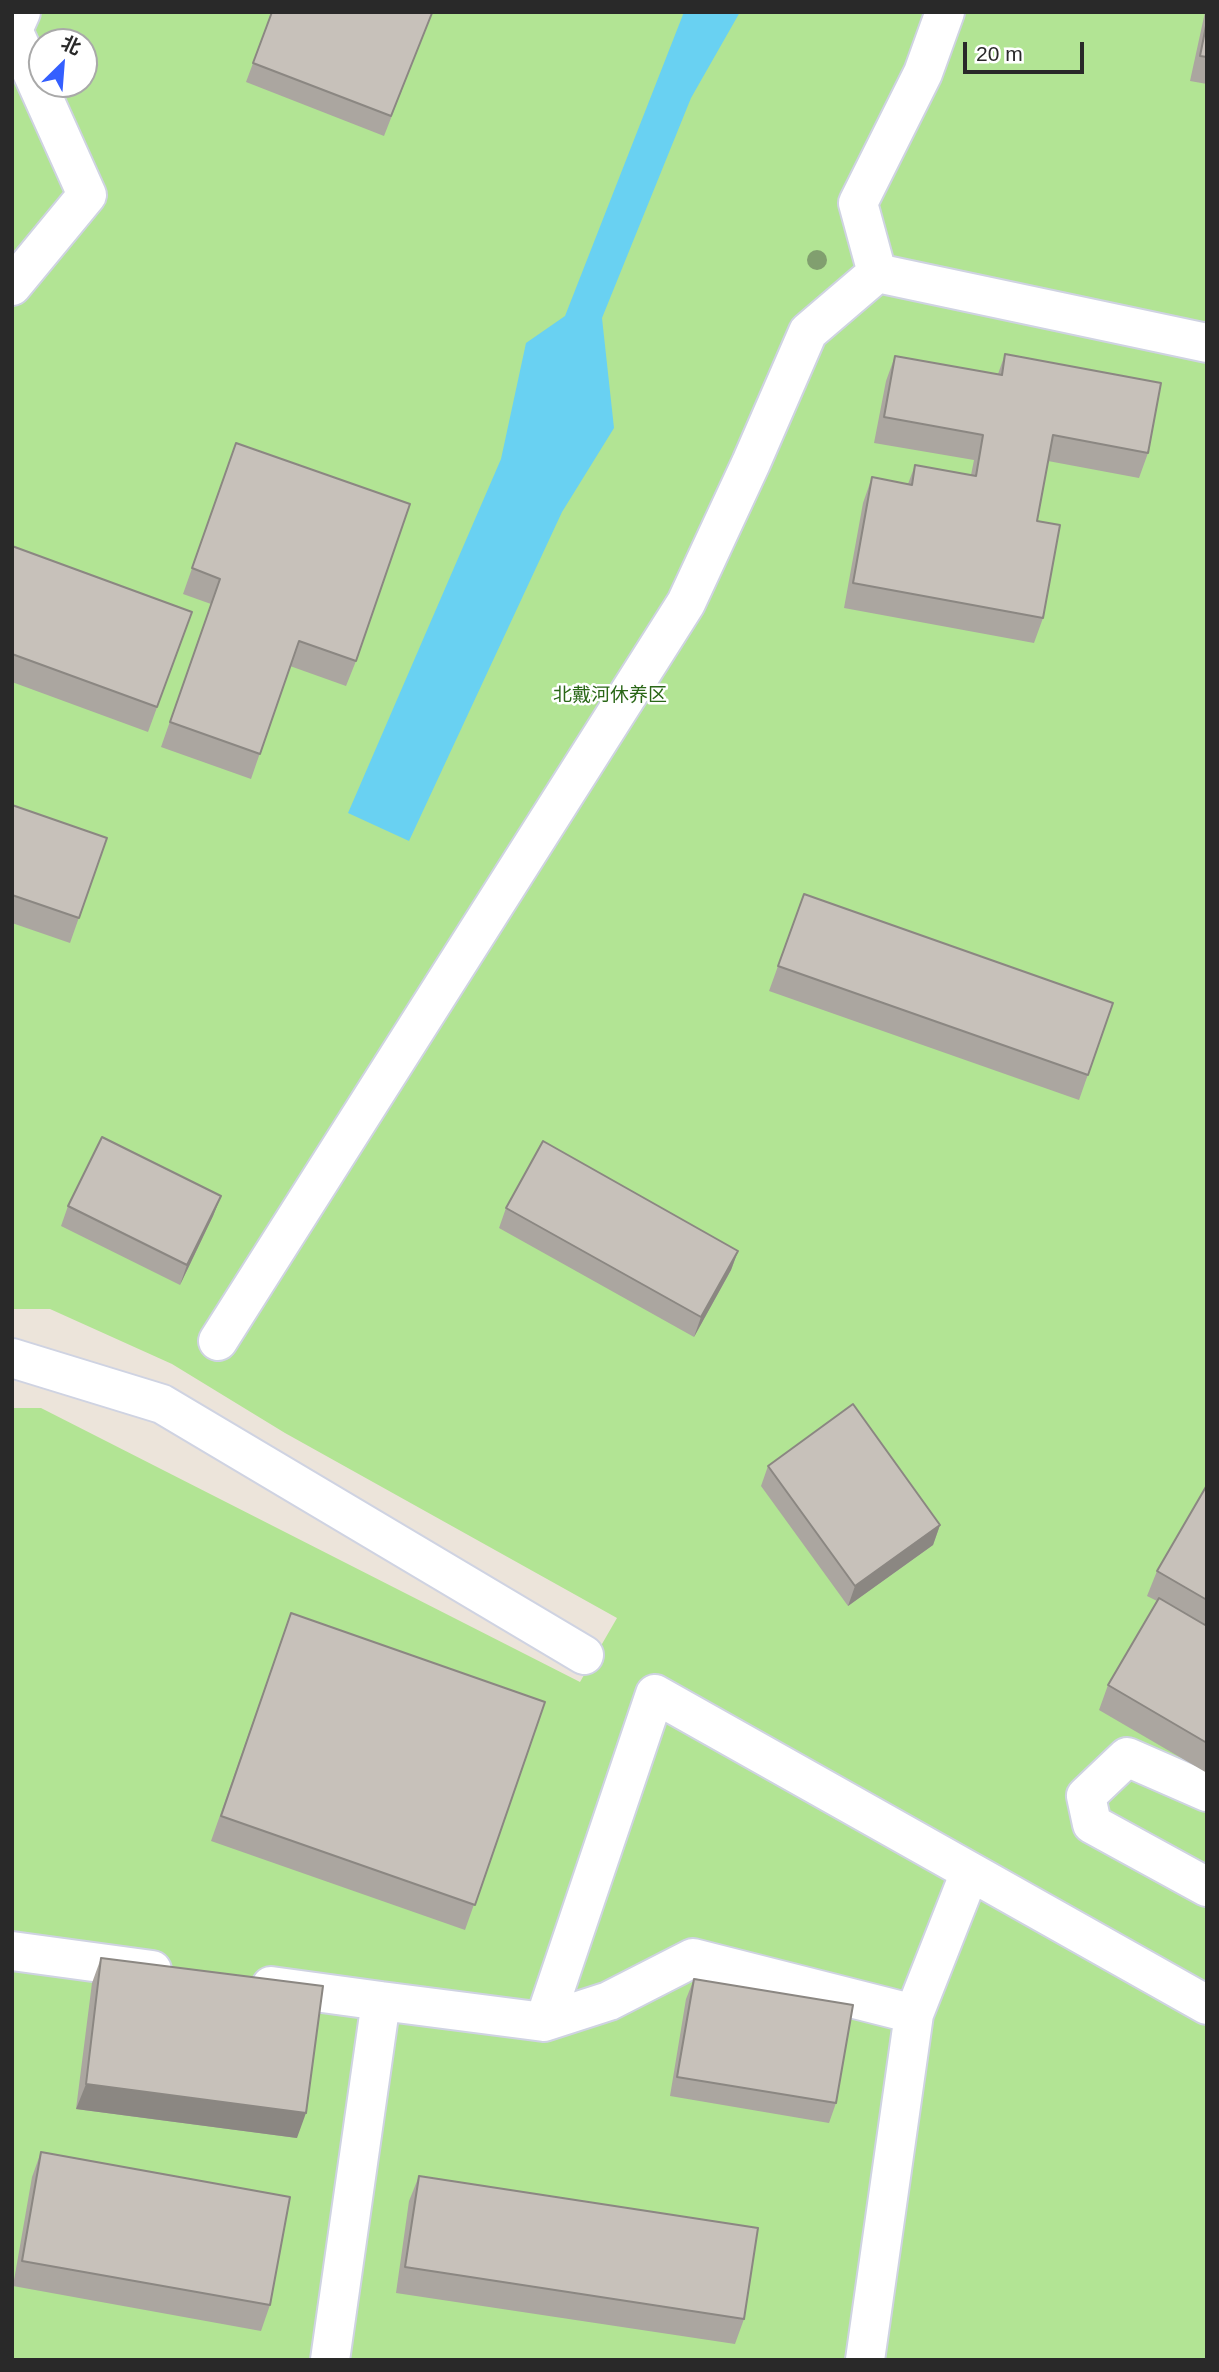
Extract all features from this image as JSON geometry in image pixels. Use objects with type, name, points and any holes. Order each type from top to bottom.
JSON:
[{"type":"street","points":[[12,286],[87,195],[13,30],[21,12]]},
{"type":"street","points":[[877,273],[858,203],[923,73],[945,12]]},
{"type":"street","points":[[877,273],[1207,343]]},
{"type":"street","points":[[218,1341],[686,603],[808,332],[877,273]]},
{"type":"street","points":[[12,1358],[162,1404],[584,1655]]},
{"type":"street","points":[[544,2022],[655,1694],[1207,2005]]},
{"type":"street","points":[[1207,1792],[1127,1757],[1086,1796],[1092,1824],[1207,1887]]},
{"type":"street","points":[[865,2360],[914,2014],[970,1872]]},
{"type":"street","points":[[12,1951],[190,1975]]},
{"type":"street","points":[[231,1981],[544,2022],[608,2001],[693,1958],[914,2014]]},
{"type":"street","points":[[330,2360],[381,2001]]},
{"type":"green space","name":"北戴河休养区","points":[[12,12],[1207,12],[1207,2360],[12,2360],[12,1408],[41,1408],[580,1682],[617,1618],[285,1433],[172,1364],[50,1309],[12,1309]]},
{"type":"water","points":[[684,12],[740,12],[691,98],[602,318],[614,428],[562,512],[409,841],[348,813],[501,459],[526,343],[565,316]]},
{"type":"building","points":[[272,12],[432,13],[391,116],[253,63]]},
{"type":"building","points":[[1207,21],[1207,57],[1200,56]]},
{"type":"building","points":[[1005,354],[1161,383],[1148,453],[1053,435],[1037,521],[1060,525],[1043,618],[853,583],[872,477],[912,485],[915,465],[976,476],[983,435],[884,417],[895,356],[1002,375]]},
{"type":"building","points":[[236,443],[410,504],[356,661],[299,641],[260,754],[170,722],[220,579],[192,568]]},
{"type":"building","points":[[12,546],[192,612],[157,707],[12,654]]},
{"type":"building","points":[[12,805],[107,838],[79,918],[12,895]]},
{"type":"building","points":[[804,894],[1113,1003],[1088,1075],[778,966]]},
{"type":"building","points":[[102,1137],[221,1196],[187,1265],[68,1206]]},
{"type":"building","points":[[543,1141],[738,1251],[701,1317],[506,1208]]},
{"type":"building","points":[[853,1404],[940,1525],[855,1586],[768,1466]]},
{"type":"building","points":[[1207,1485],[1207,1600],[1157,1571]]},
{"type":"building","points":[[1159,1598],[1205,1625],[1207,1623],[1207,1743],[1108,1685]]},
{"type":"building","points":[[291,1613],[545,1702],[475,1905],[221,1816]]},
{"type":"building","points":[[101,1958],[323,1986],[306,2113],[86,2084]]},
{"type":"building","points":[[694,1979],[853,2005],[836,2103],[677,2077]]},
{"type":"building","points":[[41,2152],[290,2197],[270,2305],[22,2261]]},
{"type":"building","points":[[419,2176],[758,2228],[744,2319],[405,2267]]}]
